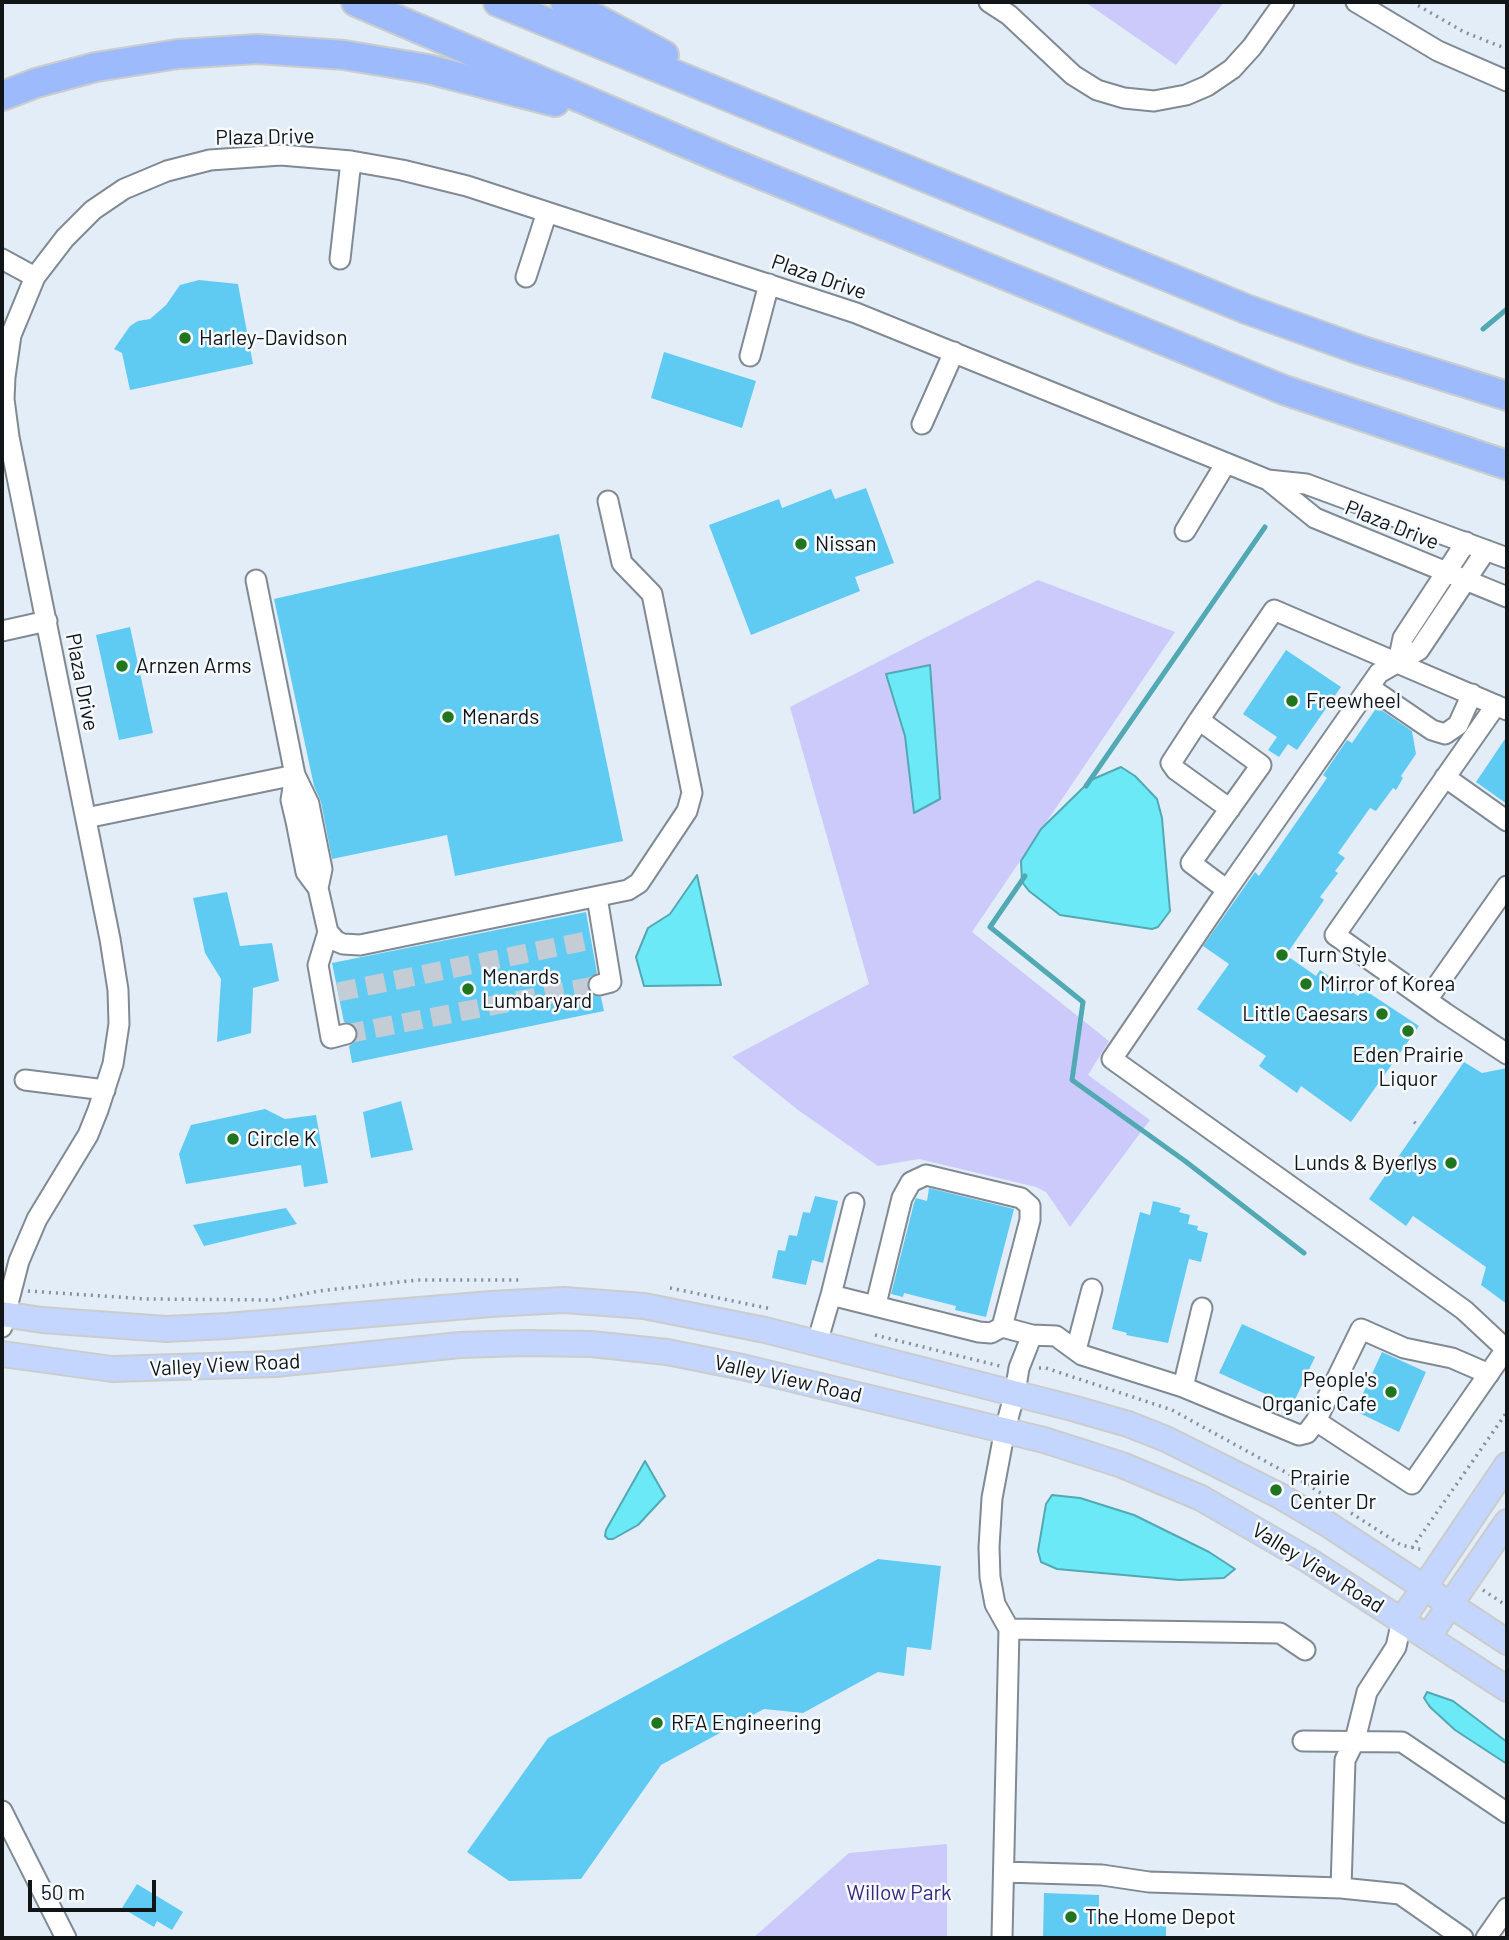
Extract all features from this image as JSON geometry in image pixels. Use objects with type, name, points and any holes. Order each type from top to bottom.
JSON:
[{"type":"highway","points":[[356,2],[723,159],[1284,390],[1507,465]]},
{"type":"highway","points":[[498,2],[1246,309],[1372,354],[1507,396]]},
{"type":"highway","points":[[565,2],[642,42],[747,105]]},
{"type":"highway","points":[[2,96],[36,83],[96,67],[178,54],[257,49],[344,55],[428,69],[572,106],[723,159]]},
{"type":"main road","name":"Valley View Road","points":[[3,1319],[166,1329],[564,1300],[644,1306],[765,1330],[1128,1424],[1203,1456],[1280,1496],[1507,1642]]},
{"type":"main road","name":"Valley View Road","points":[[2,1354],[45,1362],[126,1369],[275,1364],[460,1345],[591,1344],[667,1352],[742,1367],[1005,1429],[1122,1465],[1201,1498],[1308,1560],[1507,1689]]},
{"type":"main road","points":[[1402,1620],[1507,1465]]},
{"type":"main road","points":[[1428,1637],[1507,1522]]},
{"type":"street","points":[[989,2],[1009,15],[1073,75],[1097,90],[1124,98],[1154,101],[1186,95],[1207,86],[1232,69],[1252,47],[1284,2]]},
{"type":"street","points":[[1356,2],[1437,51],[1507,81]]},
{"type":"street","name":"Plaza Drive","points":[[3,1319],[19,1261],[37,1219],[88,1135],[113,1064],[120,1024],[118,990],[86,818],[9,437],[3,377],[11,335],[36,277],[65,238],[93,210],[124,190],[167,171],[209,160],[281,155],[351,161],[467,186],[856,313],[1268,480],[1306,484],[1507,558]]},
{"type":"street","points":[[340,259],[351,161]]},
{"type":"street","points":[[526,277],[547,212]]},
{"type":"street","points":[[2,258],[36,277]]},
{"type":"street","points":[[750,356],[769,284]]},
{"type":"street","points":[[922,424],[954,352]]},
{"type":"street","points":[[1185,530],[1226,463]]},
{"type":"street","name":"Plaza Drive","points":[[1268,480],[1315,518],[1507,597]]},
{"type":"street","points":[[256,580],[295,775],[291,800],[306,872],[318,888],[328,932],[336,941],[360,945],[597,897],[628,890],[639,883],[687,811],[692,793],[652,594],[622,563],[608,501]]},
{"type":"street","points":[[1398,663],[1403,638],[1466,542]]},
{"type":"street","points":[[1316,1421],[1412,1484],[1481,1371],[1507,1350],[1464,1310],[1112,1059],[1379,673],[1419,650],[1486,550]]},
{"type":"street","points":[[1230,809],[1176,770],[1171,763],[1275,610],[1502,708],[1446,777],[1335,935],[1507,1054]]},
{"type":"street","points":[[2,631],[47,621]]},
{"type":"street","points":[[1369,687],[1432,730],[1445,734],[1458,725],[1472,694]]},
{"type":"street","points":[[1199,720],[1261,765],[1191,863],[1227,890]]},
{"type":"street","points":[[86,818],[295,775]]},
{"type":"street","points":[[1446,777],[1507,821]]},
{"type":"street","points":[[1427,1000],[1507,886]]},
{"type":"street","points":[[597,897],[597,938],[611,982],[599,985]]},
{"type":"street","points":[[328,932],[318,964],[330,993],[331,1038],[346,1034]]},
{"type":"street","points":[[25,1080],[105,1090]]},
{"type":"street","points":[[876,1304],[902,1198],[911,1182],[926,1175],[1021,1198],[1030,1206],[1030,1220],[1002,1327]]},
{"type":"street","points":[[817,1343],[854,1203]]},
{"type":"street","points":[[1076,1350],[1092,1289]]},
{"type":"street","points":[[831,1295],[876,1304],[979,1332],[990,1333],[1002,1327],[1032,1335],[1056,1336],[1082,1355],[1183,1387],[1293,1434],[1307,1433],[1316,1421],[1357,1335],[1405,1357],[1481,1371]]},
{"type":"street","points":[[1183,1387],[1202,1308]]},
{"type":"street","points":[[1002,1938],[1009,1629],[995,1604],[989,1546],[992,1498],[1005,1429],[1020,1368],[1032,1335]]},
{"type":"street","points":[[1341,1888],[1345,1760],[1355,1740],[1367,1692],[1395,1647],[1402,1620]]},
{"type":"street","points":[[1009,1629],[1280,1633],[1305,1650]]},
{"type":"street","points":[[1395,1647],[1428,1637]]},
{"type":"street","points":[[1303,1741],[1402,1742],[1507,1813]]},
{"type":"street","points":[[2,1811],[66,1938]]},
{"type":"street","points":[[1004,1872],[1102,1875],[1149,1882],[1341,1888],[1401,1894],[1463,1938]]},
{"type":"street","points":[[1486,1938],[1507,1908]]},
{"type":"path","points":[[1412,2],[1464,32],[1507,49]]},
{"type":"path","points":[[1414,1122],[1419,1126]]},
{"type":"path","points":[[1412,1548],[1507,1412]]},
{"type":"path","points":[[1488,1593],[1507,1606]]},
{"type":"green space","points":[[1085,2],[1224,2],[1176,65]]},
{"type":"green space","points":[[1038,580],[1175,632],[972,932],[1109,1041],[1088,1075],[1150,1120],[1070,1227],[1046,1192],[1036,1187],[919,1159],[878,1166],[798,1110],[732,1057],[869,984],[790,707]]},
{"type":"green space","name":"Willow Park","points":[[947,1844],[947,1938],[753,1938],[849,1853]]},
{"type":"shaded area","points":[[930,665],[940,799],[914,813],[905,736],[886,674]]},
{"type":"shaded area","points":[[1121,767],[1135,776],[1157,799],[1162,818],[1170,911],[1158,927],[1152,929],[1060,915],[1029,891],[1022,882],[1021,861],[1041,829],[1091,780]]},
{"type":"shaded area","points":[[697,875],[721,985],[644,986],[636,957],[648,928],[670,914]]},
{"type":"shaded area","points":[[645,1461],[665,1496],[638,1525],[613,1539],[608,1539],[605,1536],[606,1530]]},
{"type":"shaded area","points":[[1052,1495],[1080,1498],[1134,1515],[1209,1552],[1235,1569],[1224,1578],[1179,1580],[1057,1569],[1041,1562],[1038,1551],[1046,1504]]},
{"type":"shaded area","points":[[1427,1692],[1453,1701],[1507,1742],[1507,1764],[1455,1730],[1430,1707],[1424,1698]]},
{"type":"building","name":"Harley-Davidson","points":[[199,280],[238,284],[253,364],[130,390],[122,353],[114,349],[130,326],[150,319],[166,305],[180,285]]},
{"type":"building","points":[[664,352],[756,381],[742,428],[651,398]]},
{"type":"building","name":"Nissan","points":[[866,488],[894,563],[855,577],[860,591],[751,635],[709,525],[779,499],[782,508],[831,489],[835,499]]},
{"type":"building","name":"Menards","points":[[559,534],[623,841],[455,876],[447,835],[332,859],[274,599]]},
{"type":"building","points":[[130,627],[153,733],[119,740],[96,635]]},
{"type":"building","name":"Freewheel","points":[[1286,650],[1341,687],[1297,750],[1288,744],[1279,757],[1268,750],[1277,737],[1243,714]]},
{"type":"building","points":[[1377,707],[1412,731],[1416,754],[1401,776],[1403,778],[1396,790],[1393,788],[1376,811],[1370,808],[1338,853],[1345,858],[1335,871],[1338,873],[1320,897],[1324,900],[1286,955],[1316,976],[1320,970],[1358,996],[1363,989],[1419,1026],[1351,1122],[1301,1086],[1297,1093],[1259,1066],[1266,1056],[1197,1009],[1229,964],[1203,946],[1255,872],[1259,876],[1327,778],[1323,775],[1347,740],[1352,743]]},
{"type":"building","points":[[1507,736],[1507,804],[1476,782]]},
{"type":"building","points":[[227,892],[240,946],[272,943],[279,981],[253,988],[251,1033],[217,1042],[221,979],[205,953],[193,898]]},
{"type":"building","name":"Menards Lumbaryard","points":[[586,912],[597,973],[590,977],[587,987],[591,994],[601,997],[604,1011],[352,1063],[349,1046],[355,1042],[358,1032],[354,1025],[344,1022],[332,963]]},
{"type":"building","name":"Lunds & Byerlys","points":[[1464,1062],[1482,1073],[1507,1068],[1507,1304],[1481,1285],[1486,1267],[1413,1216],[1406,1226],[1369,1199]]},
{"type":"building","points":[[401,1101],[413,1150],[371,1158],[363,1112]]},
{"type":"building","name":"Circle K","points":[[265,1109],[285,1119],[316,1115],[328,1183],[304,1187],[301,1165],[186,1184],[179,1154],[191,1125]]},
{"type":"building","points":[[929,1188],[1014,1209],[986,1317],[955,1310],[956,1306],[904,1293],[903,1297],[891,1294],[914,1203],[916,1198],[927,1201]]},
{"type":"building","points":[[815,1196],[838,1201],[823,1263],[812,1260],[806,1285],[772,1278],[778,1250],[785,1251],[789,1235],[797,1236],[803,1212],[810,1213]]},
{"type":"building","points":[[1153,1201],[1181,1208],[1179,1212],[1190,1215],[1188,1224],[1198,1226],[1197,1230],[1208,1233],[1201,1262],[1189,1259],[1168,1343],[1126,1335],[1127,1333],[1112,1329],[1140,1212],[1150,1215]]},
{"type":"building","name":"Circle K","points":[[286,1208],[297,1224],[204,1246],[193,1225]]},
{"type":"building","points":[[1242,1324],[1315,1357],[1292,1406],[1219,1373]]},
{"type":"building","name":"People's Organic Cafe","points":[[1382,1352],[1426,1372],[1399,1432],[1355,1411]]},
{"type":"building","points":[[878,1559],[941,1566],[931,1650],[907,1647],[904,1676],[878,1672],[803,1713],[764,1709],[661,1765],[581,1879],[509,1881],[467,1852],[548,1738]]},
{"type":"building","points":[[137,1884],[183,1912],[172,1930],[157,1921],[154,1927],[122,1908]]},
{"type":"building","name":"The Home Depot","points":[[1044,1893],[1099,1895],[1099,1924],[1166,1926],[1166,1938],[1043,1938]]},
{"type":"waterway","points":[[1483,329],[1507,309]]},
{"type":"waterway","points":[[1086,786],[1265,527]]},
{"type":"waterway","points":[[1025,876],[990,927],[1083,1002],[1072,1080],[1185,1161],[1304,1253]]},
{"type":"tunnel","points":[[338,992],[591,940]]},
{"type":"tunnel","points":[[346,1034],[599,985]]},
{"type":"place","name":"Harley-Davidson","points":[[185,338]]},
{"type":"place","name":"Nissan","points":[[801,544]]},
{"type":"place","name":"Arnzen Arms","points":[[122,666]]},
{"type":"place","name":"Freewheel","points":[[1292,701]]},
{"type":"place","name":"Menards","points":[[448,717]]},
{"type":"place","name":"Turn Style","points":[[1282,955]]},
{"type":"place","name":"Mirror of Korea","points":[[1306,984]]},
{"type":"place","name":"Menards Lumbaryard","points":[[468,989]]},
{"type":"place","name":"Little Caesars","points":[[1382,1014]]},
{"type":"place","name":"Eden Prairie Liquor","points":[[1408,1031]]},
{"type":"place","name":"Circle K","points":[[233,1139]]},
{"type":"place","name":"Lunds & Byerlys","points":[[1451,1163]]},
{"type":"place","name":"People's Organic Cafe","points":[[1391,1392]]},
{"type":"place","name":"Prairie Center Dr","points":[[1276,1490]]},
{"type":"place","name":"RFA Engineering","points":[[657,1723]]},
{"type":"place","name":"The Home Depot","points":[[1071,1917]]}]
